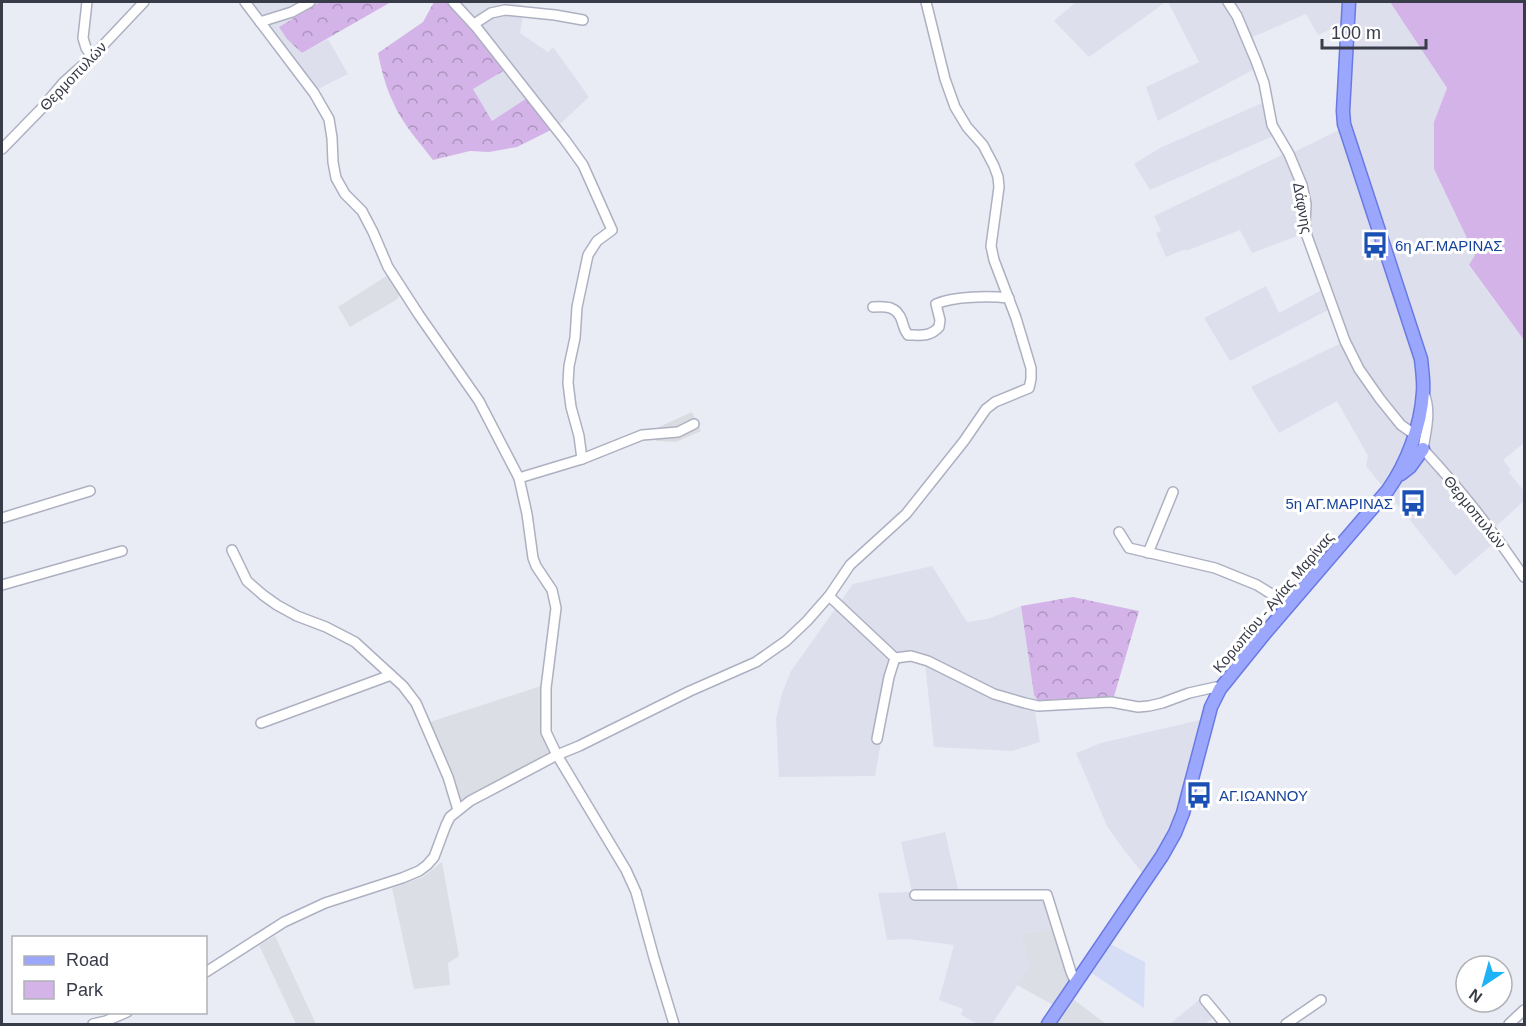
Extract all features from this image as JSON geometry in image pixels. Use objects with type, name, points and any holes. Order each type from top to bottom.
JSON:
[{"type":"main road","name":"Κορωπίου - Αγίας Μαρίνας","points":[[1048,1024],[1162,856],[1175,833],[1183,813],[1211,707],[1220,688],[1388,490],[1398,476],[1414,434],[1423,392],[1421,359],[1344,124],[1349,2]]},
{"type":"main road","points":[[1398,476],[1410,467],[1423,449]]},
{"type":"street","points":[[87,2],[83,38],[92,57]]},
{"type":"street","name":"Θερμοπυλών","points":[[2,149],[64,82],[92,57],[144,2]]},
{"type":"street","points":[[245,2],[314,93],[329,119],[336,178],[345,194],[362,211],[388,267],[479,401],[519,478],[527,513],[532,558],[552,590],[556,608],[546,699],[546,732],[557,755],[626,870],[636,892],[674,1024]]},
{"type":"street","points":[[260,22],[292,12],[310,2]]},
{"type":"street","points":[[453,2],[474,24],[583,165],[612,230],[597,241],[588,255],[577,307],[575,338],[569,366],[568,383],[571,407],[579,436],[582,459]]},
{"type":"street","points":[[207,971],[284,922],[325,903],[419,871],[434,857],[450,817],[470,801],[557,755],[756,662],[786,641],[829,596],[850,565],[906,514],[964,441],[986,409],[995,402],[1029,388],[1031,368],[991,246],[999,187],[998,177],[983,146],[967,127],[955,107],[945,79],[927,2]]},
{"type":"street","name":"Δάφνης","points":[[1228,2],[1237,16],[1264,82],[1272,125],[1289,154],[1302,185],[1306,204],[1307,236],[1345,342],[1380,399],[1401,425],[1414,434]]},
{"type":"street","points":[[474,24],[491,13],[505,10],[583,20]]},
{"type":"street","points":[[873,307],[892,307],[908,335],[924,336],[934,333],[939,327],[940,320],[936,304],[993,296],[1009,298]]},
{"type":"street","points":[[1423,392],[1428,403],[1428,411],[1423,449]]},
{"type":"street","points":[[519,478],[582,459],[642,435],[678,432],[693,424]]},
{"type":"street","name":"Θερμοπυλών","points":[[1423,449],[1503,545],[1524,577]]},
{"type":"street","points":[[2,518],[90,491]]},
{"type":"street","points":[[1148,553],[1173,492]]},
{"type":"street","points":[[1119,532],[1130,548],[1215,568],[1257,585],[1289,605]]},
{"type":"street","points":[[232,550],[247,580],[263,595],[297,616],[326,627],[355,642],[403,686],[416,703],[448,777],[458,810]]},
{"type":"street","points":[[2,585],[122,551]]},
{"type":"street","points":[[829,596],[895,658]]},
{"type":"street","points":[[895,658],[910,656],[928,661],[994,694],[1038,706],[1111,702],[1138,707],[1149,706],[1162,704],[1189,693],[1220,688]]},
{"type":"street","points":[[877,739],[889,676],[895,658]]},
{"type":"street","points":[[261,723],[391,675]]},
{"type":"street","points":[[915,895],[1047,895],[1076,983]]},
{"type":"street","points":[[1205,1000],[1225,1024]]},
{"type":"street","points":[[1286,1024],[1321,1000]]},
{"type":"street","points":[[1509,1024],[1524,1010]]},
{"type":"street","points":[[93,1024],[122,1014]]},
{"type":"shaded area","points":[[248,2],[320,2],[280,26],[302,53],[328,39],[348,74],[316,90]]},
{"type":"shaded area","points":[[449,2],[512,2],[525,6],[520,33],[548,52],[553,47],[589,97],[558,126],[492,121],[472,89],[505,70]]},
{"type":"shaded area","points":[[1076,2],[1166,2],[1089,57],[1054,21]]},
{"type":"shaded area","points":[[1168,2],[1390,2],[1447,88],[1434,122],[1434,169],[1475,255],[1469,266],[1524,340],[1524,443],[1503,460],[1511,470],[1509,473],[1524,491],[1524,501],[1494,528],[1500,538],[1455,576],[1366,466],[1368,456],[1337,401],[1279,433],[1251,387],[1341,343],[1330,309],[1230,361],[1204,318],[1266,286],[1279,313],[1322,290],[1303,234],[1252,253],[1240,230],[1166,257],[1156,233],[1161,231],[1154,216],[1284,154],[1273,136],[1150,190],[1134,164],[1160,148],[1271,99],[1275,124],[1292,153],[1341,129],[1343,24],[1318,35],[1306,14],[1253,37],[1262,65],[1158,121],[1146,87],[1199,62]]},
{"type":"shaded area","points":[[388,275],[400,295],[396,300],[350,327],[338,307]]},
{"type":"shaded area","points":[[692,412],[701,431],[676,442],[656,441],[650,431]]},
{"type":"shaded area","points":[[932,566],[967,622],[987,619],[1021,606],[1034,695],[1038,701],[1035,711],[1040,742],[1012,751],[934,747],[925,664],[907,660],[894,669],[875,776],[779,777],[776,719],[782,693],[791,671],[853,584]]},
{"type":"shaded area","points":[[544,685],[553,753],[461,807],[427,723]]},
{"type":"shaded area","points":[[1200,720],[1190,770],[1176,819],[1158,855],[1144,875],[1107,826],[1076,753],[1101,743]]},
{"type":"shaded area","points":[[945,832],[960,898],[1043,898],[1053,929],[1021,934],[1029,967],[992,1024],[978,1024],[961,1015],[963,1009],[939,1000],[954,945],[907,939],[887,940],[878,893],[912,892],[901,842]]},
{"type":"shaded area","points":[[442,862],[459,956],[448,963],[450,985],[414,989],[392,888],[423,877]]},
{"type":"shaded area","points":[[1053,929],[1072,982],[1055,1006],[1017,985],[1029,967],[1021,934]]},
{"type":"shaded area","points":[[275,936],[316,1024],[296,1024],[259,945]]},
{"type":"shaded area","points":[[1110,944],[1145,962],[1144,1008],[1090,972]]},
{"type":"shaded area","points":[[1073,999],[1106,1024],[1056,1023]]},
{"type":"shaded area","points":[[1200,999],[1215,1016],[1205,1024],[1170,1024]]},
{"type":"green space","points":[[320,2],[391,2],[302,53],[287,39],[279,27]]},
{"type":"green space","points":[[434,2],[449,2],[472,27],[505,70],[473,89],[492,121],[527,98],[553,129],[517,147],[489,152],[470,151],[433,160],[396,110],[386,85],[378,53],[423,22]]},
{"type":"green space","points":[[1390,2],[1524,2],[1524,340],[1469,265],[1475,255],[1434,169],[1434,122],[1447,88]]},
{"type":"green space","points":[[1073,597],[1139,611],[1113,700],[1100,698],[1038,701],[1034,695],[1021,606]]},
{"type":"place","name":"6η ΑΓ.ΜΑΡΙΝΑΣ","points":[[1375,245]]},
{"type":"place","name":"5η ΑΓ.ΜΑΡΙΝΑΣ","points":[[1413,503]]},
{"type":"place","name":"ΑΓ.ΙΩΑΝΝΟΥ","points":[[1199,795]]}]
